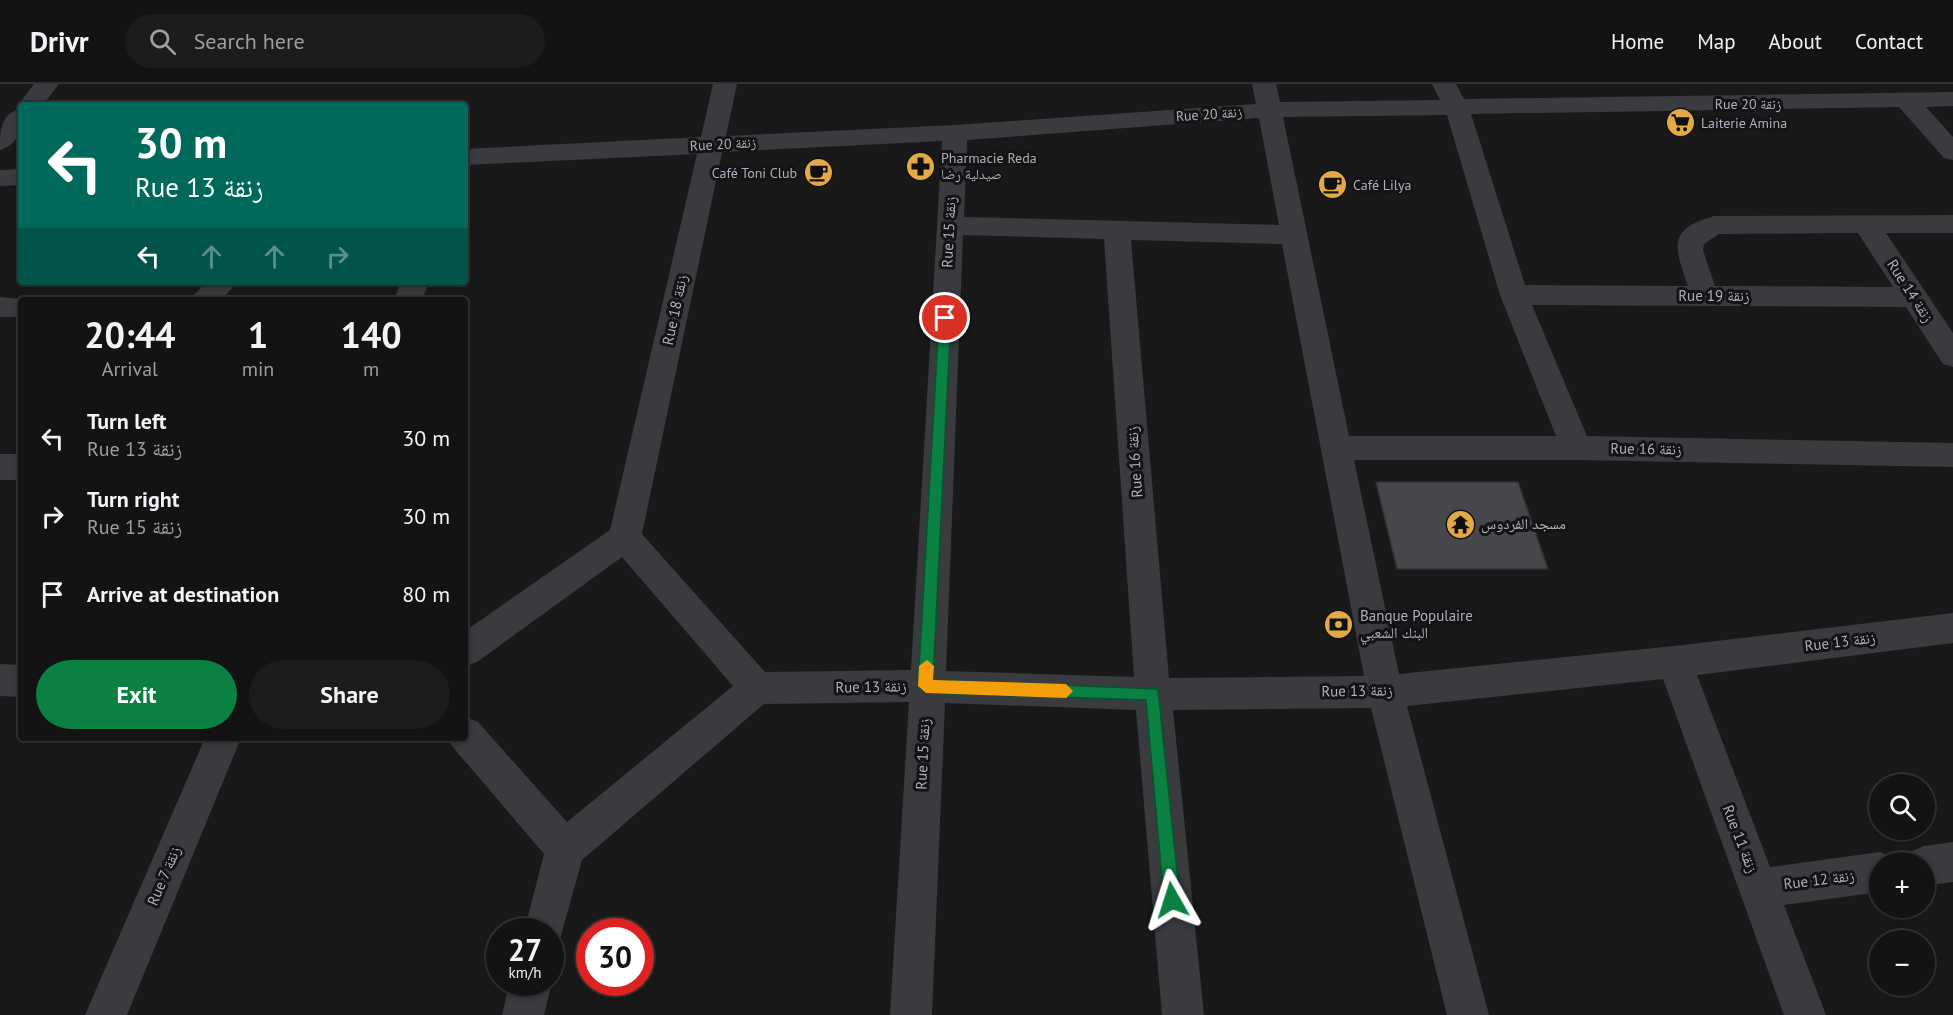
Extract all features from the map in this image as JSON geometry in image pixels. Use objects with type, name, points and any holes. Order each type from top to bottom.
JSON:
[{"type":"street","points":[[32,102],[46,84]]},
{"type":"street","name":"Rue 18 زنقة","points":[[625,537],[725,84]]},
{"type":"street","points":[[1444,84],[1457,108],[1514,295],[1576,448]]},
{"type":"street","points":[[1606,84],[1621,105]]},
{"type":"street","points":[[1755,84],[1773,104]]},
{"type":"street","points":[[1267,97],[1385,692],[1468,1015]]},
{"type":"street","name":"Rue 20 زنقة","points":[[468,158],[955,133],[1267,97],[1457,108],[1908,102],[1953,99]]},
{"type":"street","points":[[1908,102],[1953,152]]},
{"type":"street","points":[[0,142],[18,120]]},
{"type":"street","name":"Rue 15 زنقة","points":[[911,1015],[955,133]]},
{"type":"street","points":[[0,178],[18,177]]},
{"type":"street","points":[[1705,296],[1689,250],[1691,239],[1714,225],[1953,224]]},
{"type":"street","points":[[950,226],[1295,235]]},
{"type":"street","name":"Rue 14 زنقة","points":[[1867,226],[1953,356]]},
{"type":"street","name":"Rue 16 زنقة","points":[[1117,230],[1152,694],[1183,1015]]},
{"type":"street","points":[[207,297],[221,285]]},
{"type":"street","name":"Rue 19 زنقة","points":[[1514,295],[1913,297]]},
{"type":"street","points":[[0,307],[18,307]]},
{"type":"street","name":"Rue 16 زنقة","points":[[1338,448],[1576,448],[1953,455]]},
{"type":"street","points":[[0,467],[18,467]]},
{"type":"street","points":[[468,649],[625,537],[757,688],[565,849],[548,918]]},
{"type":"street","name":"Rue 13 زنقة","points":[[757,688],[926,686],[1152,694],[1385,692],[1674,662],[1953,627]]},
{"type":"street","name":"Rue 11 زنقة","points":[[1674,662],[1805,1015]]},
{"type":"street","points":[[0,680],[18,681]]},
{"type":"street","points":[[468,737],[565,849]]},
{"type":"street","name":"Rue 7 زنقة","points":[[106,1015],[222,741]]},
{"type":"street","points":[[1935,864],[1953,862]]},
{"type":"street","name":"Rue 12 زنقة","points":[[1759,888],[1869,873]]},
{"type":"street","points":[[523,1015],[528,996]]},
{"type":"building","points":[[1376,482],[1518,482],[1548,569],[1397,569]]},
{"type":"slow traffic","points":[[927,666],[926,686],[1066,691]]},
{"type":"place","name":"Laiterie Amina","points":[[1680,123]]},
{"type":"place","name":"Pharmacie Reda صيدلية رضا","points":[[920,166]]},
{"type":"place","name":"Café Toni Club","points":[[818,173]]},
{"type":"place","name":"Café Lilya","points":[[1332,185]]},
{"type":"place","name":"مسجد الفردوس","points":[[1460,524]]},
{"type":"place","name":"Banque Populaire البنك الشعبي","points":[[1339,625]]},
{"type":"route","points":[[945,318],[926,686],[1152,694],[1172,900]]}]
